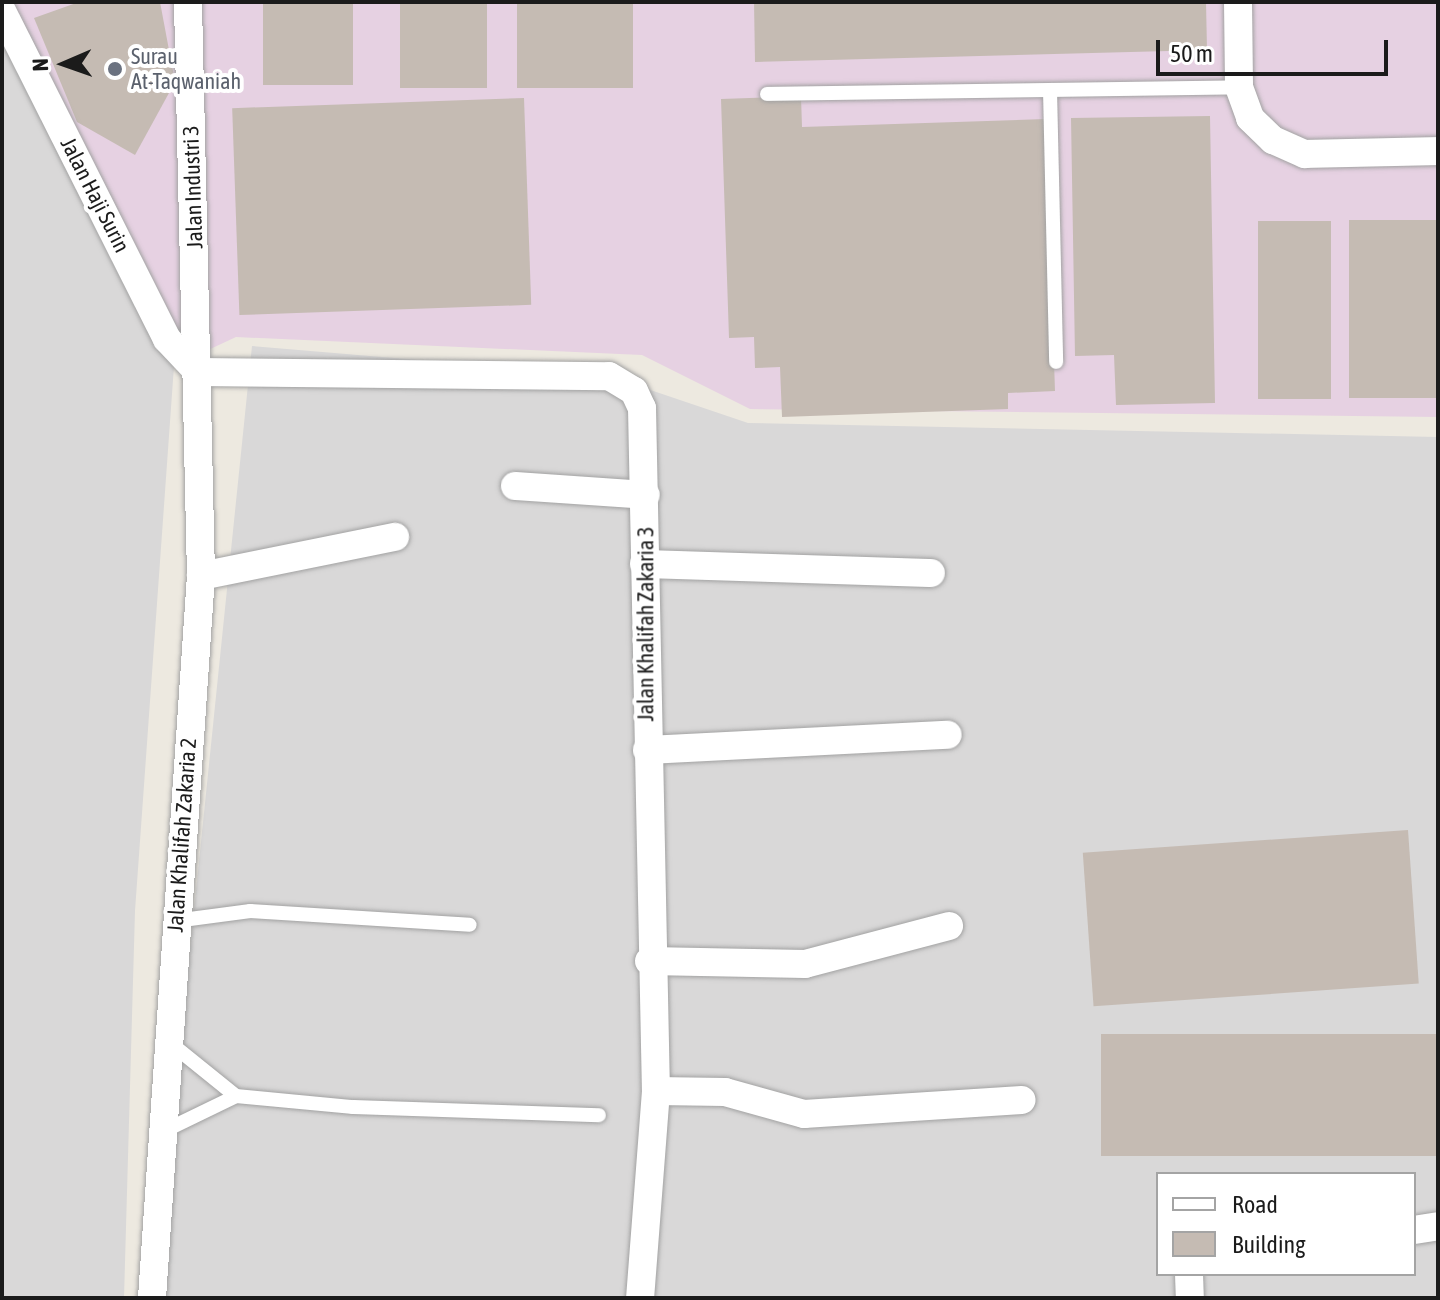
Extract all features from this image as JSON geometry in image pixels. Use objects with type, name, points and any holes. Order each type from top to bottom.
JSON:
[{"type":"street","name":"Jalan Industri 3","points":[[188,2],[198,372]]},
{"type":"street","points":[[1238,2],[1239,87],[1250,118],[1273,140],[1305,154],[1438,151]]},
{"type":"street","name":"Jalan Haji Surin","points":[[2,11],[167,339],[198,372]]},
{"type":"street","name":"Jalan Khalifah Zakaria 3","points":[[198,372],[609,376],[634,391],[642,408],[646,495],[644,564],[649,961],[656,1091],[646,1294]]},
{"type":"street","name":"Jalan Khalifah Zakaria 2","points":[[152,1298],[175,921],[201,576],[198,372]]},
{"type":"street","points":[[515,486],[646,495]]},
{"type":"street","points":[[201,576],[395,537]]},
{"type":"street","points":[[644,564],[931,573]]},
{"type":"street","points":[[647,750],[948,735]]},
{"type":"street","points":[[649,961],[805,964],[949,926]]},
{"type":"street","points":[[656,1091],[725,1092],[804,1114],[1022,1100]]},
{"type":"street","points":[[1416,1230],[1438,1226]]},
{"type":"street","points":[[1189,1276],[1190,1298]]},
{"type":"lane","points":[[767,94],[1239,87]]},
{"type":"lane","points":[[1050,90],[1056,362]]},
{"type":"lane","points":[[175,921],[250,911],[470,925]]},
{"type":"lane","points":[[169,1042],[236,1096]]},
{"type":"lane","points":[[162,1132],[236,1096],[353,1107],[599,1115]]},
{"type":"shaded area","points":[[2,2],[174,366],[135,911],[124,1298],[2,1298]]},
{"type":"shaded area","points":[[9,2],[1438,2],[1438,417],[750,409],[642,355],[236,337],[174,366]]},
{"type":"shaded area","points":[[252,346],[609,376],[748,423],[1438,437],[1438,1298],[163,1298],[171,1134]]},
{"type":"building","name":"Surau At-Taqwaniah","points":[[79,2],[160,2],[175,82],[135,155],[77,122],[34,18]]},
{"type":"building","points":[[263,2],[353,2],[353,85],[263,85]]},
{"type":"building","points":[[400,2],[487,2],[487,88],[400,88]]},
{"type":"building","points":[[517,2],[633,2],[633,88],[517,88]]},
{"type":"building","points":[[754,2],[1206,2],[1207,50],[755,62]]},
{"type":"building","points":[[801,96],[802,127],[1046,119],[1055,391],[1008,393],[1008,409],[782,417],[780,367],[755,368],[754,337],[729,338],[721,99]]},
{"type":"building","points":[[524,98],[531,305],[239,315],[232,108]]},
{"type":"building","points":[[1210,116],[1215,403],[1116,405],[1114,355],[1075,356],[1071,118]]},
{"type":"building","points":[[1349,220],[1438,220],[1438,398],[1349,398]]},
{"type":"building","points":[[1258,221],[1331,221],[1331,399],[1258,399]]},
{"type":"building","points":[[1408,830],[1419,984],[1094,1006],[1083,853]]},
{"type":"building","points":[[1101,1034],[1438,1034],[1438,1156],[1101,1156]]},
{"type":"place","name":"Surau At-Taqwaniah","points":[[115,69]]}]
